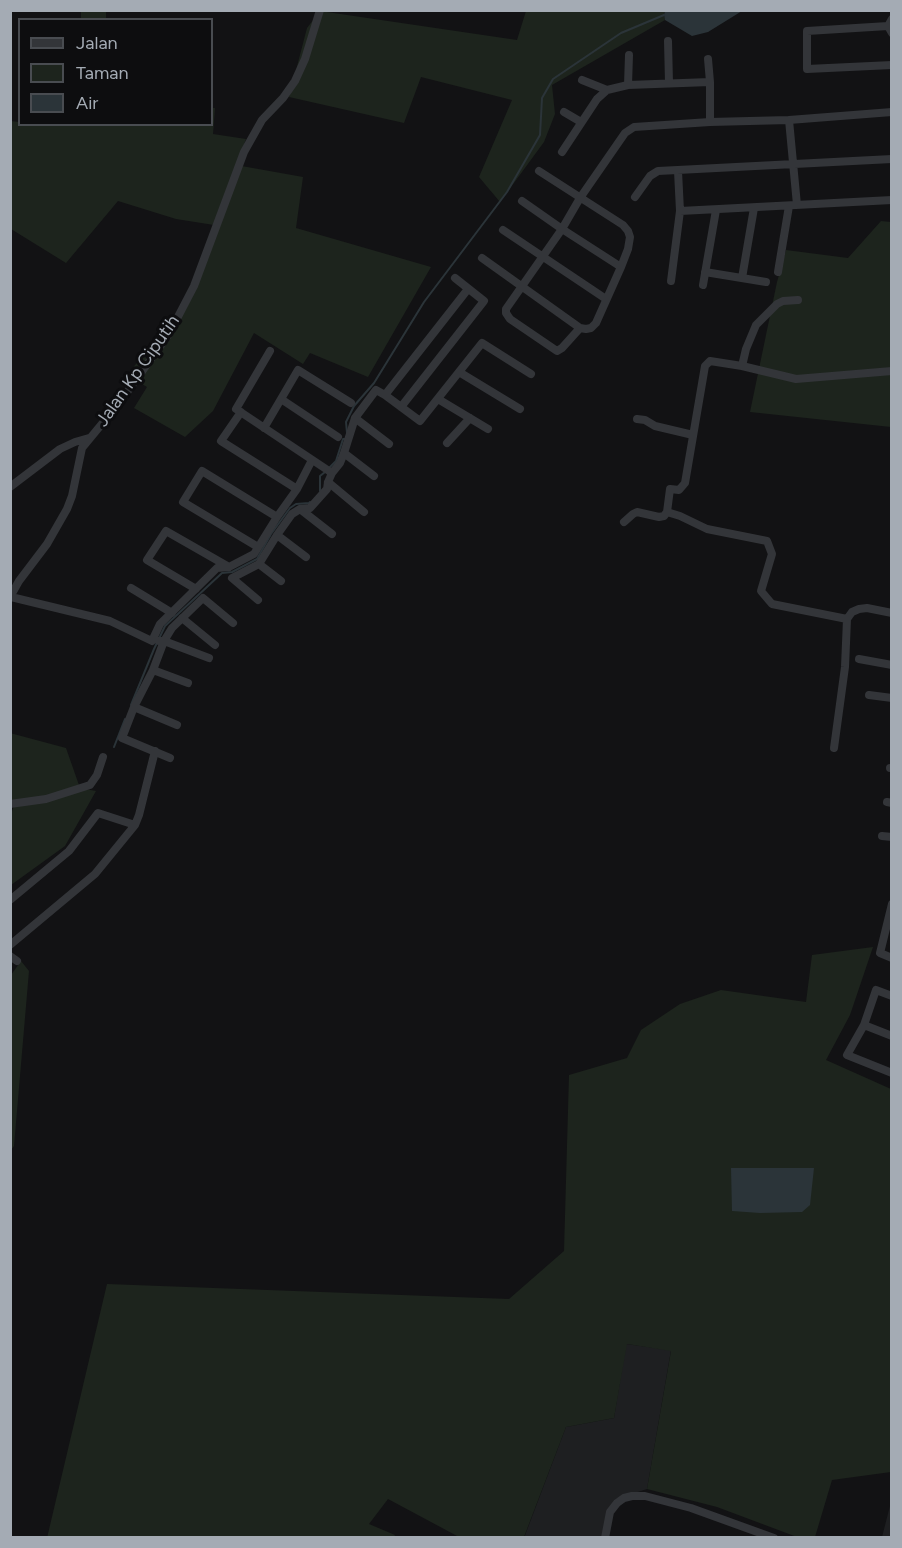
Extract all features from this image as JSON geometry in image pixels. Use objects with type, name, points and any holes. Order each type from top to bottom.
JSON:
[{"type":"street","name":"Jalan Kp Ciputih","points":[[11,597],[19,581],[47,544],[67,509],[82,448],[120,402],[169,334],[194,286],[244,152],[262,120],[284,98],[295,81],[305,59],[320,10]]},
{"type":"street","points":[[890,26],[807,31],[807,69],[891,65]]},
{"type":"street","points":[[668,41],[669,83]]},
{"type":"street","points":[[628,85],[629,55]]},
{"type":"street","points":[[708,59],[710,122]]},
{"type":"street","points":[[582,80],[607,90]]},
{"type":"street","points":[[562,152],[597,99],[607,90],[628,85],[710,82]]},
{"type":"street","points":[[564,112],[581,122]]},
{"type":"street","points":[[580,328],[562,348],[556,351],[510,319],[506,309],[625,133],[634,127],[789,120],[891,112]]},
{"type":"street","points":[[778,272],[793,205],[794,165],[789,120]]},
{"type":"street","points":[[635,196],[650,176],[658,171],[891,159]]},
{"type":"street","points":[[482,258],[580,328],[591,328],[596,323],[628,249],[630,237],[628,231],[623,225],[539,171]]},
{"type":"street","points":[[671,281],[680,211],[678,171]]},
{"type":"street","points":[[680,211],[891,200]]},
{"type":"street","points":[[522,201],[621,267]]},
{"type":"street","points":[[742,278],[754,208]]},
{"type":"street","points":[[703,285],[716,210]]},
{"type":"street","points":[[503,230],[606,299]]},
{"type":"street","points":[[705,272],[766,282]]},
{"type":"street","points":[[401,407],[484,301],[455,278]]},
{"type":"street","points":[[386,395],[468,289]]},
{"type":"street","points":[[742,366],[756,325],[777,304],[783,301],[798,300]]},
{"type":"street","points":[[258,600],[232,578],[259,564],[292,514],[300,509],[310,508],[327,489],[332,473],[344,453],[355,418],[376,390],[420,421],[482,343],[531,374]]},
{"type":"street","points":[[270,351],[236,409],[332,473]]},
{"type":"street","points":[[624,522],[637,512],[659,518],[664,516],[667,512],[670,489],[679,490],[685,483],[705,366],[710,361],[796,379],[891,371]]},
{"type":"street","points":[[264,428],[298,370],[351,403]]},
{"type":"street","points":[[459,372],[520,409]]},
{"type":"street","points":[[281,399],[338,437]]},
{"type":"street","points":[[438,399],[488,429]]},
{"type":"street","points":[[241,412],[222,441],[297,489]]},
{"type":"street","points":[[355,418],[389,444]]},
{"type":"street","points":[[447,443],[470,418]]},
{"type":"street","points":[[637,419],[693,435]]},
{"type":"street","points":[[10,488],[60,449],[89,438]]},
{"type":"street","points":[[344,453],[374,476]]},
{"type":"street","points":[[152,641],[160,624],[217,568],[229,567],[254,554],[297,489],[312,460]]},
{"type":"street","points":[[258,547],[183,502],[202,471],[277,517]]},
{"type":"street","points":[[328,482],[364,512]]},
{"type":"street","points":[[300,509],[332,534]]},
{"type":"street","points":[[667,512],[707,529],[767,541],[772,554],[761,591],[772,604],[847,619]]},
{"type":"street","points":[[196,589],[147,560],[166,531],[229,567]]},
{"type":"street","points":[[277,535],[306,557]]},
{"type":"street","points":[[259,564],[280,581]]},
{"type":"street","points":[[131,588],[172,613]]},
{"type":"street","points":[[11,597],[110,621],[152,641],[164,641],[209,658]]},
{"type":"street","points":[[170,758],[122,738],[164,641],[172,628],[203,598],[232,623]]},
{"type":"street","points":[[834,748],[845,667],[847,619],[852,612],[859,609],[867,608],[891,613]]},
{"type":"street","points":[[182,618],[215,645]]},
{"type":"street","points":[[859,659],[891,664]]},
{"type":"street","points":[[153,670],[188,682]]},
{"type":"street","points":[[869,695],[891,698]]},
{"type":"street","points":[[134,707],[177,725]]},
{"type":"street","points":[[10,945],[95,874],[135,825],[155,751]]},
{"type":"street","points":[[10,804],[46,799],[90,785],[97,775],[102,757]]},
{"type":"street","points":[[10,900],[69,851],[98,813],[135,825]]},
{"type":"street","points":[[882,836],[891,837]]},
{"type":"street","points":[[891,904],[880,953],[891,958]]},
{"type":"street","points":[[891,996],[876,990],[864,1025],[847,1055],[891,1073]]},
{"type":"street","points":[[864,1025],[891,1036]]},
{"type":"street","points":[[605,1538],[610,1512],[617,1503],[632,1496],[645,1496],[692,1508],[774,1538]]},
{"type":"shaded area","points":[[626,1344],[671,1350],[647,1489],[616,1499],[606,1537],[524,1538],[566,1427],[614,1418]]},
{"type":"shaded area","points":[[891,1502],[891,1537],[882,1537]]},
{"type":"green space","points":[[81,11],[106,11],[106,18],[81,18]]},
{"type":"green space","points":[[320,11],[517,40],[526,11],[665,11],[665,20],[552,85],[555,114],[544,142],[500,202],[479,177],[512,100],[421,77],[404,123],[289,97],[307,28]]},
{"type":"green space","points":[[10,108],[12,108],[11,121],[18,122],[18,126],[213,126],[213,108],[215,108],[213,134],[246,139],[236,165],[303,177],[296,228],[431,267],[368,377],[310,353],[303,364],[254,333],[213,411],[185,437],[134,408],[147,387],[127,375],[186,302],[214,225],[176,219],[118,201],[66,263],[11,229]]},
{"type":"green space","points":[[881,221],[891,222],[891,427],[750,412],[777,282],[786,250],[848,258]]},
{"type":"green space","points":[[10,733],[66,748],[80,788],[96,791],[65,846],[11,885],[11,814],[15,803],[11,801]]},
{"type":"green space","points":[[873,947],[850,1015],[826,1060],[891,1089],[891,1472],[832,1480],[815,1537],[797,1537],[717,1507],[647,1489],[671,1351],[627,1344],[614,1418],[566,1427],[524,1537],[459,1537],[388,1499],[369,1524],[395,1535],[394,1537],[47,1538],[107,1284],[509,1299],[564,1251],[569,1075],[627,1058],[641,1030],[680,1004],[721,990],[806,1002],[812,955]]},
{"type":"green space","points":[[21,961],[29,971],[14,1146],[11,1150],[11,975]]},
{"type":"water","points":[[665,10],[742,11],[708,32],[692,36],[665,20]]},
{"type":"water","points":[[731,1168],[814,1168],[810,1205],[802,1212],[732,1211]]},
{"type":"waterway","points":[[347,433],[346,422],[354,406],[374,383],[424,302],[507,192],[540,135],[542,98],[553,79],[621,33],[664,15]]},
{"type":"waterway","points":[[329,468],[336,461],[343,439],[346,439]]},
{"type":"waterway","points":[[320,491],[320,476],[325,472]]},
{"type":"waterway","points":[[131,705],[165,626],[222,573],[232,572],[257,559],[271,534],[290,508],[296,504],[310,502]]},
{"type":"waterway","points":[[114,747],[125,719]]}]
